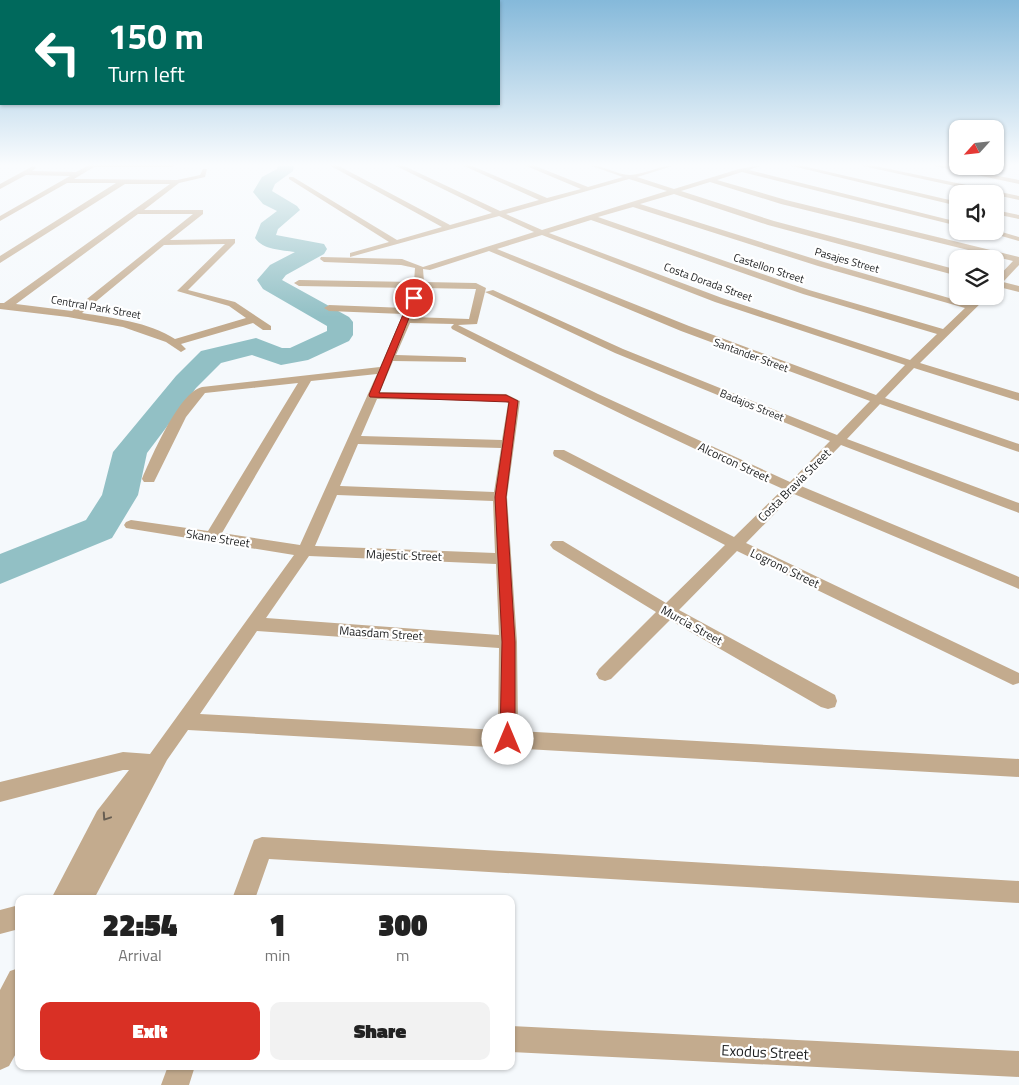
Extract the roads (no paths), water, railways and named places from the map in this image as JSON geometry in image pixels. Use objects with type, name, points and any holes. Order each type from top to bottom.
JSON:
[{"type":"street","points":[[0,260],[69,216]]},
{"type":"street","points":[[3,306],[131,216]]},
{"type":"street","points":[[73,315],[196,216]]},
{"type":"street","points":[[352,216],[396,243]]},
{"type":"street","points":[[426,216],[449,228]]},
{"type":"street","points":[[353,255],[493,216]]},
{"type":"street","name":"Costa Dorada Street","points":[[503,216],[696,292],[912,365],[1019,397]]},
{"type":"street","points":[[427,268],[594,216]]},
{"type":"street","name":"Pasajes Street","points":[[668,216],[803,259],[971,307]]},
{"type":"street","points":[[747,216],[949,271]]},
{"type":"street","points":[[839,216],[1019,260],[1004,276]]},
{"type":"street","points":[[924,216],[949,222]]},
{"type":"street","name":"Castellon Street","points":[[590,217],[806,292],[944,333]]},
{"type":"street","points":[[1004,235],[1019,238]]},
{"type":"street","points":[[162,243],[232,241],[182,291],[232,304],[267,328]]},
{"type":"street","name":"Santander Street","points":[[488,248],[696,335],[877,401],[1019,448]]},
{"type":"street","points":[[64,895],[105,818],[154,760],[305,551],[408,315],[419,285],[419,267],[411,263],[324,259]]},
{"type":"street","points":[[299,283],[480,286],[475,320],[469,323],[329,308]]},
{"type":"street","points":[[1004,286],[1019,289]]},
{"type":"street","name":"Badajos Street","points":[[490,292],[619,351],[838,440],[1019,508]]},
{"type":"street","name":"Centrral Park Street","points":[[3,306],[73,315],[145,328],[179,346],[254,319]]},
{"type":"street","name":"Costa Bravia Street","points":[[605,674],[971,307]]},
{"type":"street","name":"Alcorcon Street","points":[[456,327],[592,396],[792,488],[1019,583]]},
{"type":"street","points":[[148,479],[167,439],[197,393],[307,378],[387,364],[462,360]]},
{"type":"street","points":[[212,537],[307,378]]},
{"type":"street","points":[[373,395],[511,399],[514,401],[500,497],[508,642],[508,739]]},
{"type":"street","points":[[353,440],[508,444]]},
{"type":"street","name":"Logrono Street","points":[[559,454],[735,544],[1012,678]]},
{"type":"street","points":[[331,490],[500,497]]},
{"type":"street","name":"Skane Street","points":[[131,525],[305,551]]},
{"type":"street","name":"Murcia Street","points":[[558,545],[667,611],[828,701]]},
{"type":"street","name":"Majestic Street","points":[[305,551],[503,558]]},
{"type":"street","name":"Maasdam Street","points":[[253,624],[508,642]]},
{"type":"street","points":[[183,721],[1019,768]]},
{"type":"street","points":[[0,792],[123,762],[154,760]]},
{"type":"street","points":[[83,895],[154,760]]},
{"type":"street","points":[[244,895],[262,848],[1019,892]]},
{"type":"street","points":[[0,922],[15,918]]},
{"type":"street","points":[[0,1015],[15,987]]},
{"type":"street","points":[[0,1057],[15,1028]]},
{"type":"street","name":"Exodus Street","points":[[515,1039],[1019,1064]]},
{"type":"street","points":[[174,1085],[180,1070]]},
{"type":"waterway","points":[[0,570],[99,529],[120,495],[130,452],[186,382],[211,357],[256,346],[278,356],[298,355],[340,335],[340,322],[271,284],[269,280],[278,270],[316,249],[274,242],[265,238],[268,227],[283,216]]}]
